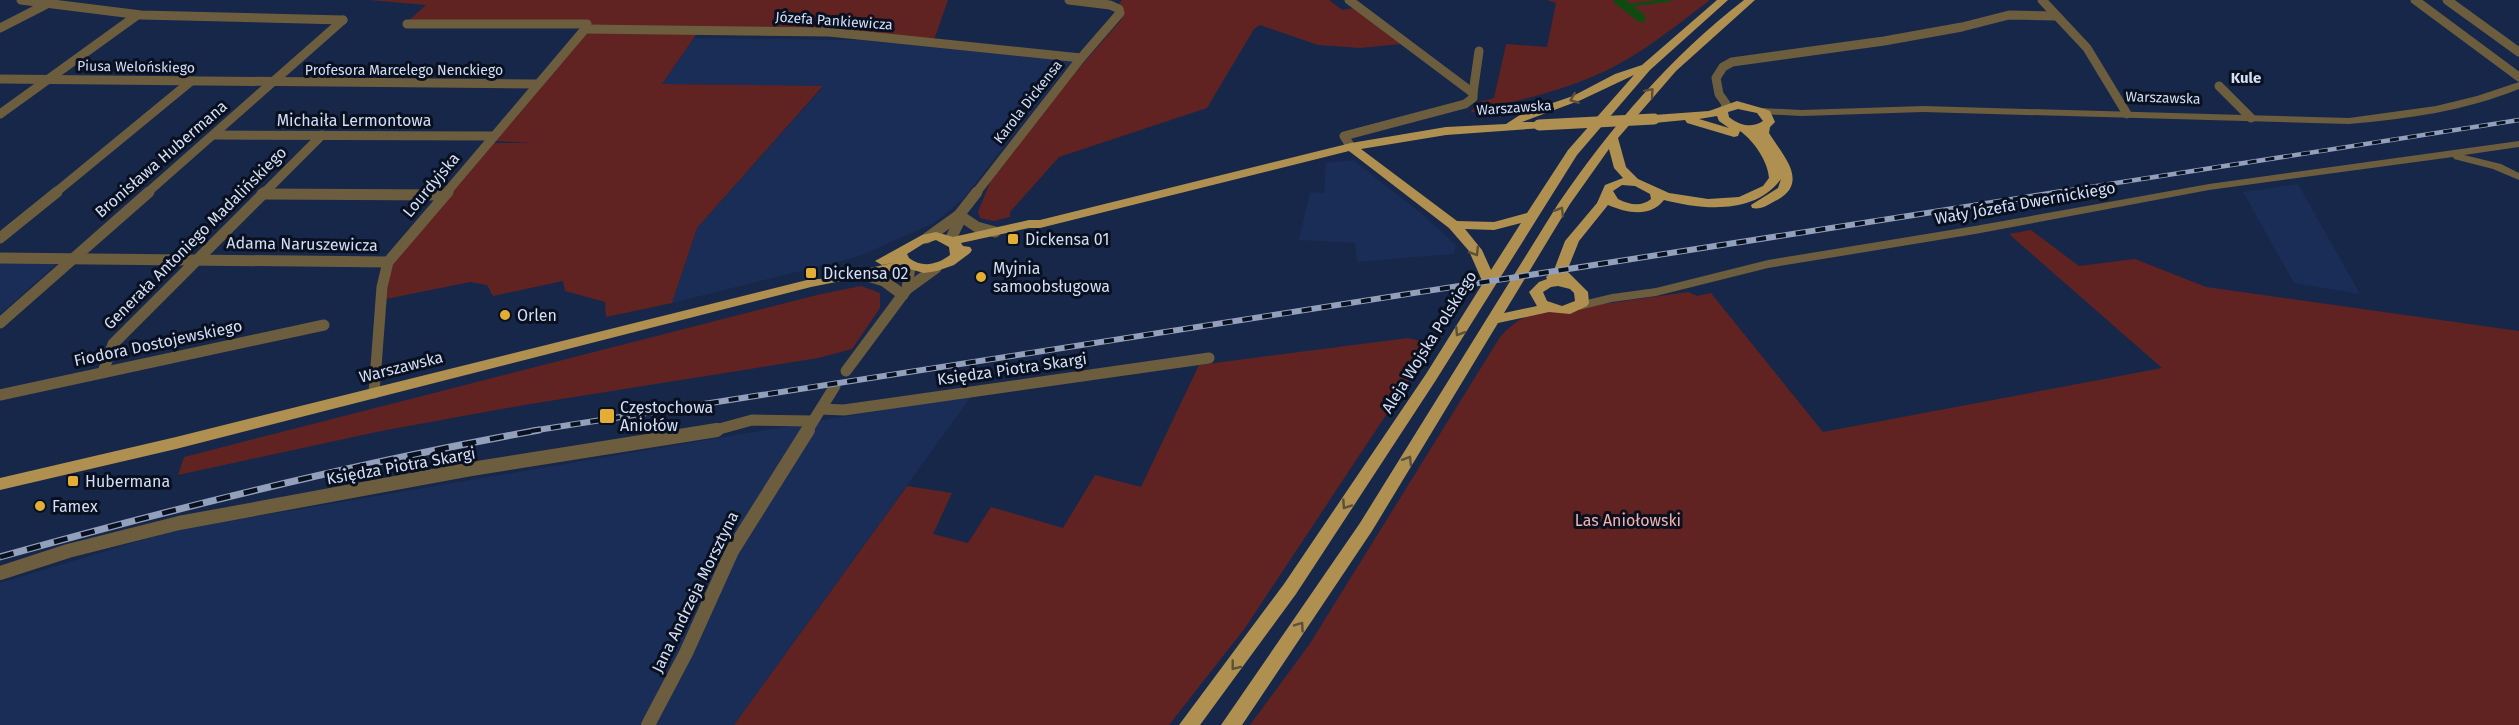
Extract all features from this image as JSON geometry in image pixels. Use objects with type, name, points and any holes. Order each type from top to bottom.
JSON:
[{"type":"main road","name":"Aleja Wojska Polskiego","points":[[1189,725],[1290,589],[1385,447],[1572,153],[1646,68],[1723,0]]},
{"type":"main road","points":[[1231,725],[1366,527],[1564,204],[1612,136],[1655,85],[1695,45],[1750,0]]},
{"type":"main road","points":[[1509,126],[1520,117],[1575,99],[1631,70],[1646,68]]},
{"type":"main road","points":[[1656,198],[1734,209],[1771,200],[1783,189],[1788,175],[1781,158],[1763,133],[1766,114],[1744,105],[1724,114],[1756,137],[1757,143]]},
{"type":"main road","name":"Warszawska","points":[[953,245],[979,244],[1040,225],[1391,139],[1446,131],[1509,126],[1685,119],[1724,114]]},
{"type":"main road","points":[[1607,195],[1613,202],[1625,207],[1640,209],[1656,198],[1734,202],[1758,195],[1773,184],[1776,171],[1773,163],[1757,143],[1728,130],[1685,119]]},
{"type":"main road","points":[[1743,128],[1766,124]]},
{"type":"main road","points":[[1612,136],[1620,168],[1634,182]]},
{"type":"main road","points":[[1372,162],[1371,156],[1374,151],[1391,139]]},
{"type":"main road","points":[[1351,147],[1454,225],[1475,250],[1490,282]]},
{"type":"main road","points":[[1549,308],[1540,302],[1536,295],[1538,288],[1555,277],[1563,256],[1584,224],[1597,213],[1612,184],[1634,182],[1649,186],[1656,198]]},
{"type":"main road","points":[[1597,213],[1625,207]]},
{"type":"main road","points":[[1454,225],[1494,226],[1533,216]]},
{"type":"main road","name":"Warszawska","points":[[953,245],[1029,224],[1040,225]]},
{"type":"main road","points":[[927,238],[953,245],[945,265],[918,269],[906,261],[908,245],[927,238]]},
{"type":"main road","name":"Warszawska","points":[[811,283],[817,278],[889,259],[906,261]]},
{"type":"main road","name":"Warszawska","points":[[0,484],[811,283],[861,274],[906,261]]},
{"type":"main road","points":[[1493,320],[1549,308],[1566,310],[1580,306],[1583,296],[1576,288],[1555,277]]},
{"type":"street","points":[[21,0],[88,12],[136,16]]},
{"type":"street","name":"Karola Dickensa","points":[[927,238],[960,217],[1081,58],[1120,13],[1119,9],[1110,5],[1069,0]]},
{"type":"street","name":"Warszawska","points":[[1349,0],[1380,21],[1412,49],[1473,93]]},
{"type":"street","points":[[2042,0],[2087,48],[2127,114]]},
{"type":"street","points":[[2415,0],[2519,77]]},
{"type":"street","points":[[2447,0],[2519,52]]},
{"type":"street","points":[[0,28],[45,4]]},
{"type":"street","points":[[1744,105],[1720,91],[1716,85],[1716,74],[1723,67],[1741,60],[1884,41],[1962,27],[2009,15],[2055,16]]},
{"type":"street","points":[[0,114],[136,16]]},
{"type":"street","name":"Bronisława Hubermana","points":[[0,323],[343,20],[136,16]]},
{"type":"street","name":"Józefa Pankiewicza","points":[[407,24],[587,24],[585,29],[829,32],[1081,58]]},
{"type":"street","name":"Lourdyjska","points":[[374,393],[382,286],[388,262],[585,29]]},
{"type":"street","name":"Warszawska","points":[[1351,147],[1344,136],[1471,101],[1479,51]]},
{"type":"street","name":"Piusa Welońskiego","points":[[0,79],[271,83]]},
{"type":"street","points":[[0,238],[190,82]]},
{"type":"street","name":"Profesora Marcelego Nenckiego","points":[[271,83],[537,84]]},
{"type":"street","points":[[2219,86],[2251,118]]},
{"type":"street","name":"Warszawska","points":[[1761,111],[1802,113],[1902,109],[2333,121],[2377,119],[2491,96],[2519,86]]},
{"type":"street","points":[[1720,91],[1719,94],[1726,104],[1724,114]]},
{"type":"street","name":"Warszawska","points":[[1766,124],[1802,113]]},
{"type":"street","name":"Michaiła Lermontowa","points":[[214,135],[494,135]]},
{"type":"street","name":"Generała Antoniego Madalińskiego","points":[[103,372],[113,344],[322,135]]},
{"type":"street","name":"Wały Józefa Dwernickiego","points":[[1580,306],[1612,298],[1656,292],[1768,264],[1975,230],[2209,187],[2519,144]]},
{"type":"street","points":[[2493,148],[2494,160],[2498,166]]},
{"type":"street","name":"Wały Józefa Dwernickiego","points":[[2447,155],[2498,166],[2519,177]]},
{"type":"street","points":[[262,194],[444,195]]},
{"type":"street","points":[[960,217],[977,227],[996,232]]},
{"type":"street","name":"Karola Dickensa","points":[[953,245],[960,217]]},
{"type":"street","name":"Adama Naruszewicza","points":[[0,258],[388,262]]},
{"type":"street","points":[[905,292],[906,261]]},
{"type":"street","points":[[846,371],[905,292],[936,268]]},
{"type":"street","points":[[861,274],[882,280],[905,292]]},
{"type":"street","name":"Wały Józefa Dwernickiego","points":[[1576,288],[1612,298]]},
{"type":"street","name":"Fiodora Dostojewskiego","points":[[0,395],[324,325]]},
{"type":"street","name":"Księdza Piotra Skargi","points":[[0,573],[114,538],[471,469],[712,431],[752,420],[817,415],[1209,358]]},
{"type":"street","name":"Jana Andrzeja Morsztyna","points":[[648,725],[686,653],[732,551],[835,386]]},
{"type":"shaded area","points":[[694,38],[857,40],[1072,61],[962,200],[934,223],[857,257],[672,303],[697,228],[823,87],[662,84]]},
{"type":"shaded area","points":[[1353,160],[1423,215],[1456,245],[1453,254],[1357,262],[1355,243],[1299,240],[1310,192],[1324,193],[1326,163]]},
{"type":"shaded area","points":[[2298,184],[2360,294],[2294,283],[2243,192]]},
{"type":"shaded area","points":[[0,263],[54,264],[55,265],[0,314]]},
{"type":"shaded area","points":[[972,395],[734,725],[0,725],[0,583],[176,530]]},
{"type":"green space","points":[[369,0],[948,0],[934,40],[698,32],[662,84],[823,86],[697,228],[672,303],[606,317],[605,302],[565,291],[563,281],[493,296],[487,285],[470,282],[386,299],[390,272],[395,261],[492,143],[532,143],[495,141],[592,24],[407,22],[426,5]]},
{"type":"green space","points":[[1122,0],[1329,0],[1342,10],[1354,8],[1401,44],[1360,48],[1318,45],[1260,25],[1254,29],[1207,108],[1059,157],[1010,212],[1010,217],[994,221],[980,218],[978,212],[991,180],[1073,75],[1121,20],[1124,13],[1118,5]]},
{"type":"green space","points":[[1547,0],[1710,0],[1654,42],[1610,69],[1533,97],[1470,113],[1479,102],[1494,98],[1506,44],[1547,47],[1556,3]]},
{"type":"green space","name":"Las Aniołowski","points":[[2031,230],[2079,266],[2135,259],[2206,287],[2519,331],[2519,725],[1250,725],[1309,645],[1500,337],[1519,320],[1543,312],[1571,312],[1589,306],[1688,292],[1697,296],[1711,293],[1823,432],[2162,368],[2009,234]]},
{"type":"green space","points":[[861,286],[880,293],[880,308],[852,349],[818,358],[524,405],[381,431],[178,475],[184,457],[817,295]]},
{"type":"green space","points":[[1408,338],[1433,344],[1245,628],[1169,725],[734,725],[907,486],[952,493],[933,534],[968,543],[991,507],[1063,528],[1095,475],[1141,487],[1199,365]]},
{"type":"waterway","points":[[1618,0],[1641,18]]},
{"type":"waterway","points":[[1625,6],[1670,0]]},
{"type":"railway","points":[[2052,193],[2519,120]]},
{"type":"railway","points":[[531,431],[2061,192]]},
{"type":"railway","points":[[0,557],[268,487],[539,430]]},
{"type":"place","name":"Dickensa 01","points":[[1013,239]]},
{"type":"place","name":"Dickensa 02","points":[[811,273]]},
{"type":"place","name":"Myjnia samoobsługowa","points":[[981,277]]},
{"type":"place","name":"Orlen","points":[[505,315]]},
{"type":"place","name":"Częstochowa Aniołów","points":[[607,416]]},
{"type":"place","name":"Hubermana","points":[[73,481]]},
{"type":"place","name":"Famex","points":[[40,506]]},
{"type":"district","name":"Kule","points":[[2246,78]]}]
